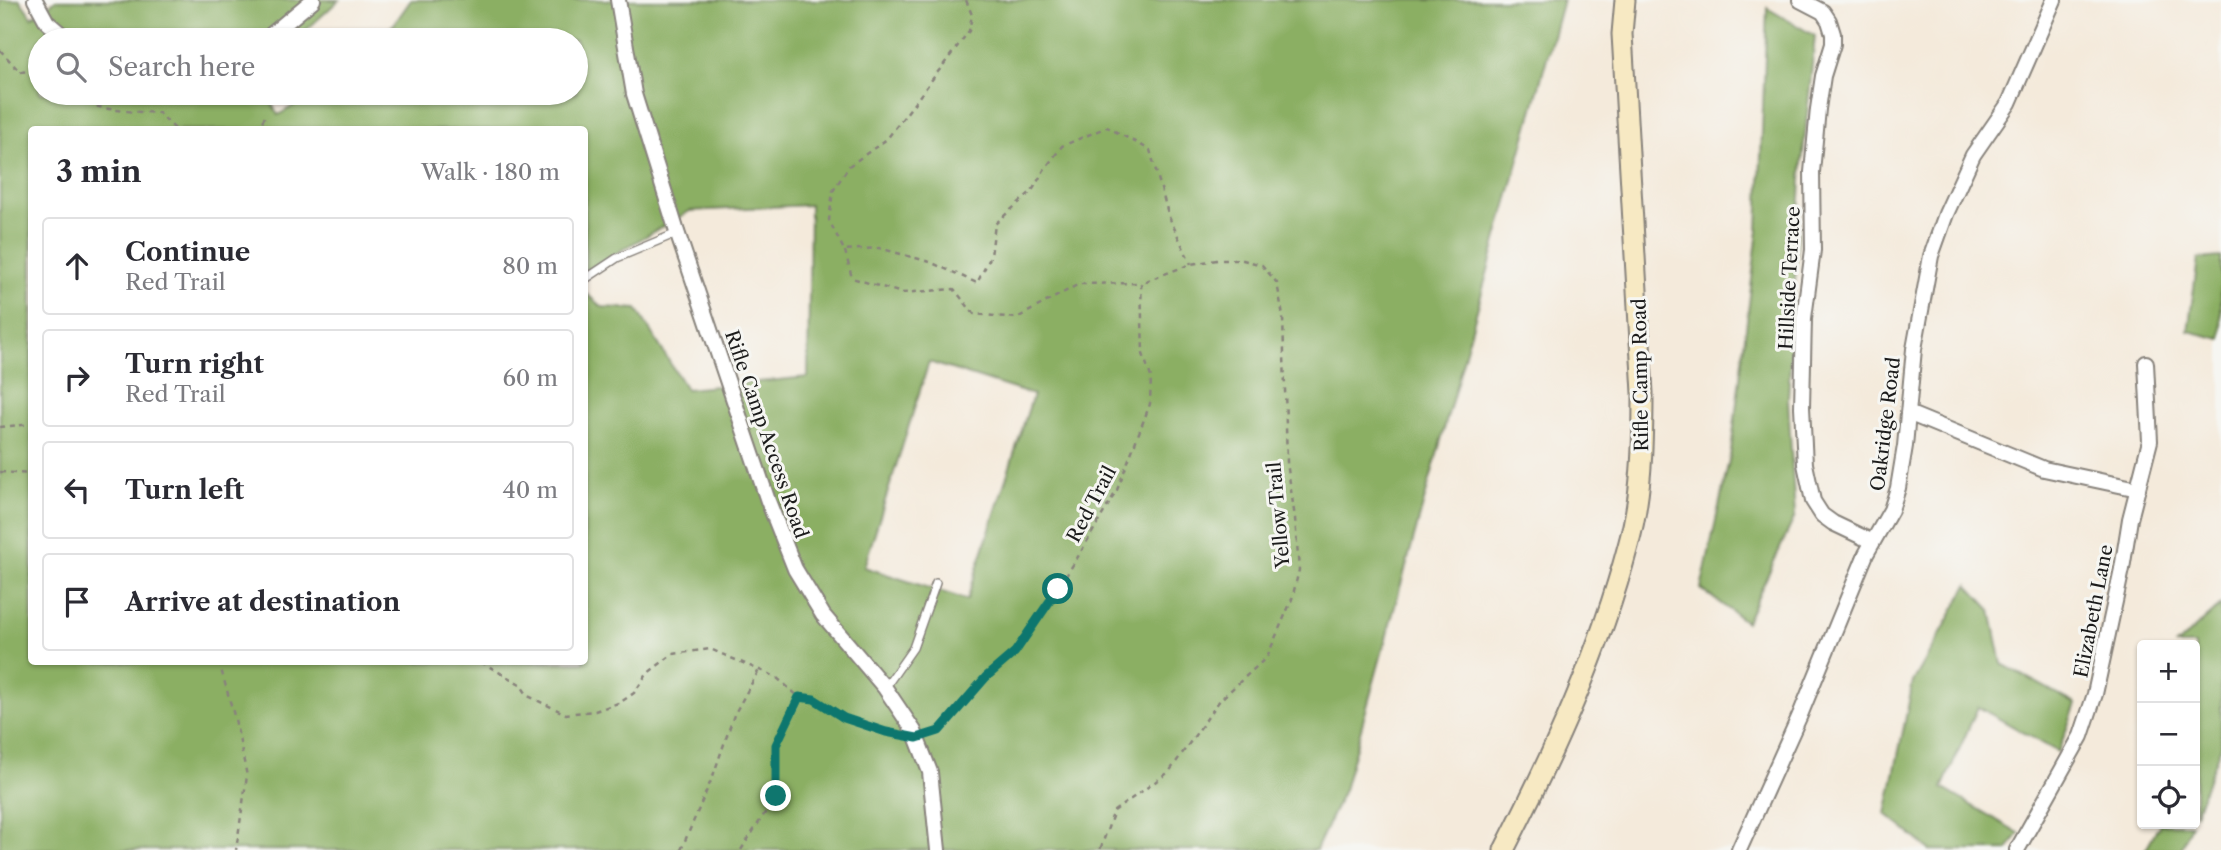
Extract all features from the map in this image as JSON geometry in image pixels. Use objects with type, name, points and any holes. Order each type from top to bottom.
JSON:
[{"type":"street","points":[[35,0],[47,22],[54,28]]},
{"type":"street","points":[[279,28],[313,0]]},
{"type":"street","name":"Rifle Camp Access Road","points":[[618,0],[635,94],[677,232],[768,501],[795,569],[823,615],[885,688],[917,738],[930,772],[939,850]]},
{"type":"street","name":"Rifle Camp Road","points":[[1504,850],[1539,783],[1573,707],[1629,545],[1638,495],[1643,443],[1643,393],[1622,34],[1625,0]]},
{"type":"street","name":"Hillside Terrace","points":[[1800,0],[1816,3],[1823,12],[1829,21],[1833,44],[1823,76],[1812,172],[1813,250],[1804,318],[1802,407],[1805,464],[1813,500],[1822,515],[1873,542]]},
{"type":"street","name":"Oakridge Road","points":[[1739,850],[1794,728],[1866,554],[1892,510],[1898,488],[1914,349],[1931,256],[1942,225],[1973,155],[2009,103],[2054,0]]},
{"type":"street","name":"Elizabeth Lane","points":[[2017,850],[2081,736],[2095,694],[2130,519],[2150,441],[2146,363]]},
{"type":"street","points":[[1908,413],[2044,470],[2138,489]]},
{"type":"lane","points":[[588,277],[617,258],[677,232]]},
{"type":"lane","points":[[885,688],[913,648],[936,583]]},
{"type":"path","points":[[844,250],[879,248],[930,262],[976,283],[991,256],[995,224],[1032,191],[1062,146],[1107,127],[1150,150],[1169,217],[1191,264],[1141,284],[1079,284],[1017,318],[974,314],[954,289],[902,293],[852,278],[844,250],[829,220],[833,191],[849,166],[887,139],[969,31],[972,15],[966,0]]},
{"type":"path","points":[[0,50],[20,72],[28,71]]},
{"type":"path","points":[[95,105],[119,111],[159,113],[172,126]]},
{"type":"path","points":[[259,126],[267,113]]},
{"type":"path","name":"Yellow Trail","points":[[1101,850],[1114,811],[1169,772],[1220,700],[1267,657],[1292,599],[1299,570],[1287,462],[1283,316],[1277,283],[1262,265],[1243,260],[1191,264]]},
{"type":"path","name":"Red Trail","points":[[917,738],[939,731],[986,677],[1015,652],[1038,621],[1117,490],[1150,404],[1151,377],[1143,354],[1141,284]]},
{"type":"path","points":[[0,427],[28,424]]},
{"type":"path","points":[[0,472],[28,474]]},
{"type":"path","points":[[486,665],[520,684],[528,696],[566,714],[594,711],[621,702],[634,693],[648,673],[673,654],[710,649],[776,677],[799,697],[814,699],[844,718],[886,732],[917,738]]},
{"type":"path","points":[[220,665],[247,776],[236,850]]},
{"type":"path","points":[[681,850],[708,787],[734,715],[759,670]]},
{"type":"path","points":[[741,850],[776,796],[776,745],[799,697]]},
{"type":"green space","points":[[0,0],[20,0],[32,17],[56,0],[339,0],[309,28],[28,28],[28,105],[273,105],[278,115],[295,105],[588,105],[588,28],[390,28],[411,0],[1563,0],[1344,790],[1316,850],[0,850]],"holes":[[[929,362],[1033,395],[967,600],[864,567]]]},
{"type":"green space","points":[[1767,8],[1815,36],[1802,164],[1788,399],[1795,516],[1746,622],[1701,589],[1731,451],[1758,230]]},
{"type":"green space","points":[[2221,257],[2221,339],[2188,331],[2198,259]]},
{"type":"green space","points":[[1968,585],[1991,610],[2002,664],[2076,704],[2058,752],[1978,707],[1942,788],[2019,833],[2008,850],[1930,850],[1886,814],[1913,682]]},
{"type":"green space","points":[[2221,605],[2221,746],[2200,801],[2200,640],[2182,640]]},
{"type":"green space","points":[[2157,829],[2189,829],[2181,850],[2145,850]]},
{"type":"route","points":[[776,796],[776,745],[799,697],[814,699],[844,718],[905,737],[917,738],[939,731],[986,677],[1015,652],[1058,589]]}]
